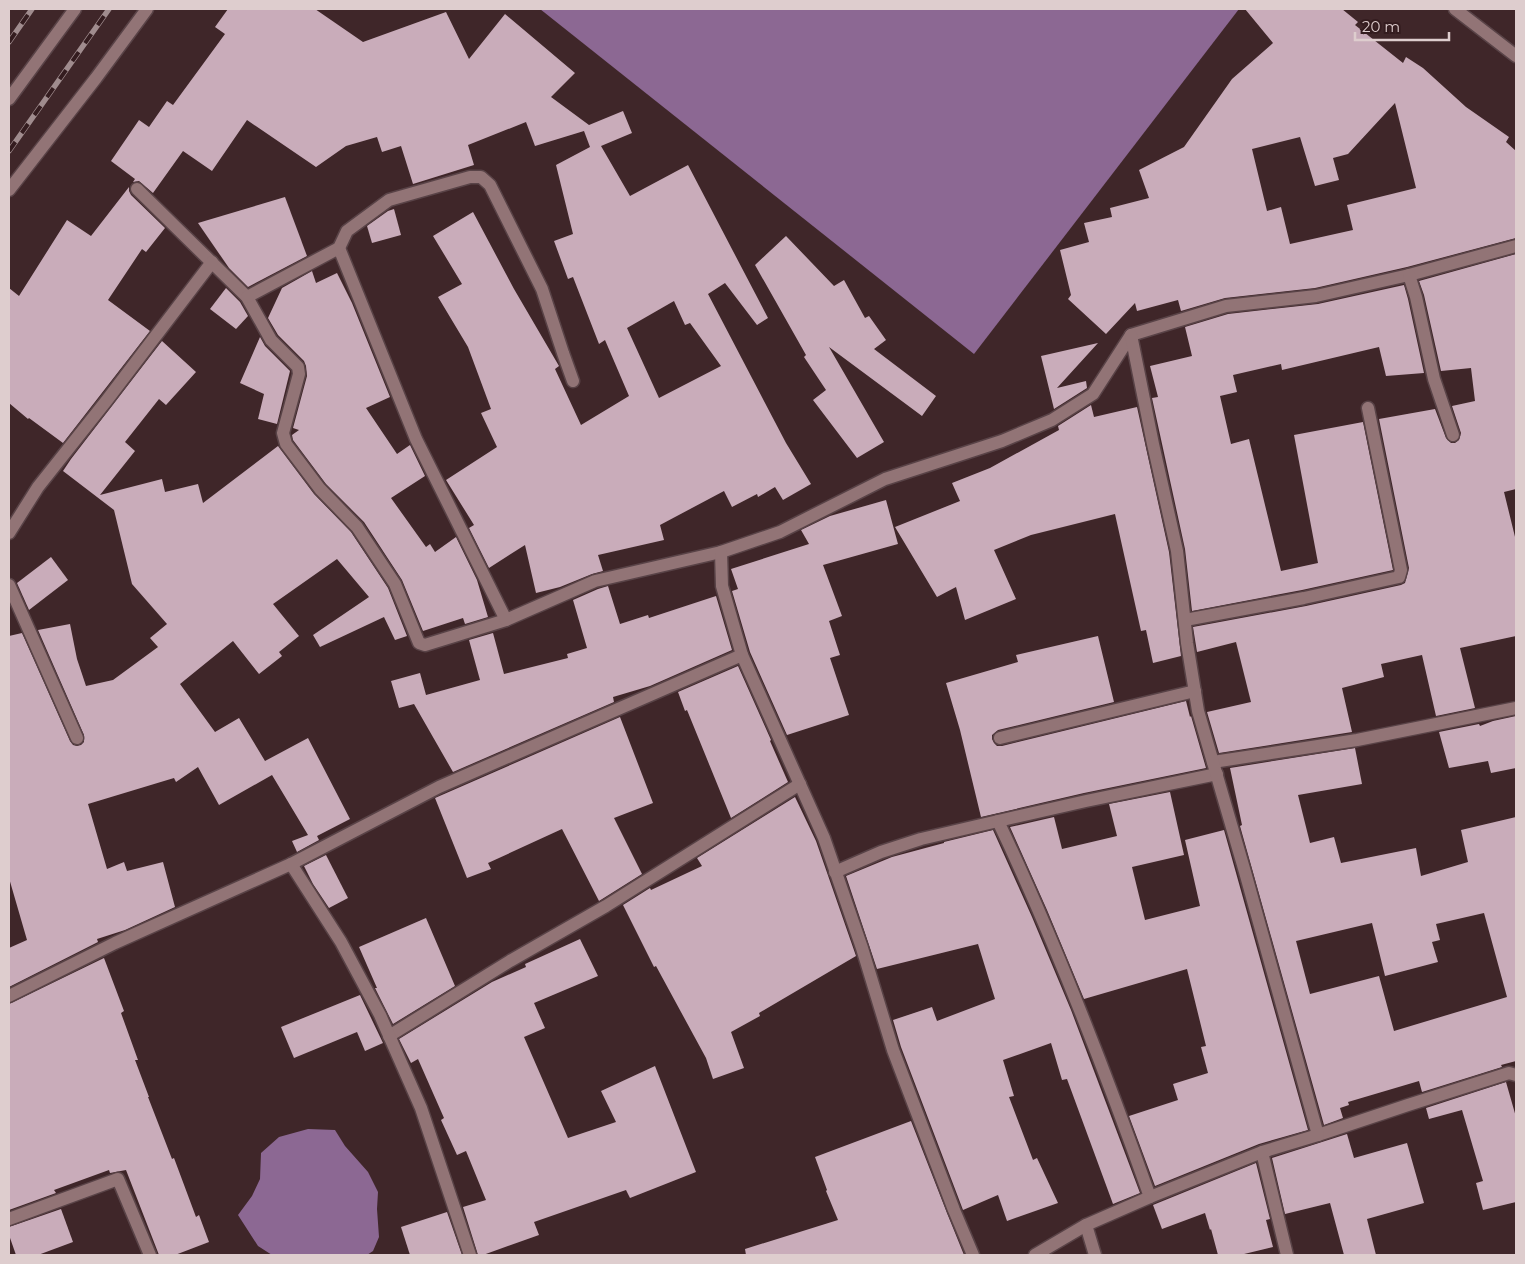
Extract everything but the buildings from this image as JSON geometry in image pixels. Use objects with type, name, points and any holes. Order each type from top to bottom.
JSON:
[{"type":"street","points":[[9,99],[75,9]]},
{"type":"street","points":[[9,190],[147,9]]},
{"type":"street","points":[[1455,9],[1516,56]]},
{"type":"street","points":[[247,297],[339,248],[347,231],[389,200],[470,177],[481,177],[490,185],[542,289],[573,381]]},
{"type":"street","points":[[136,189],[247,297],[271,340],[298,367],[299,374],[283,433],[286,444],[320,488],[357,527],[395,584],[419,643],[425,645],[506,620],[595,581],[721,552],[780,532],[885,479],[1002,441],[1052,420],[1093,394],[1131,335],[1226,306],[1316,296],[1409,275],[1516,246]]},
{"type":"street","points":[[339,248],[416,439],[506,620]]},
{"type":"street","points":[[9,533],[38,487],[212,262]]},
{"type":"street","points":[[1409,275],[1416,297],[1434,379],[1453,435]]},
{"type":"street","points":[[1131,335],[1177,551],[1198,711],[1271,963],[1318,1136]]},
{"type":"street","points":[[1185,620],[1304,598],[1398,577],[1401,570],[1368,408]]},
{"type":"street","points":[[721,552],[722,586],[742,655],[824,838],[862,948],[893,1050],[973,1255]]},
{"type":"street","points":[[9,585],[77,738]]},
{"type":"street","points":[[9,996],[115,943],[291,864],[439,786],[742,655]]},
{"type":"street","points":[[1000,738],[1195,691]]},
{"type":"street","points":[[835,872],[881,852],[921,838],[1086,801],[1215,768],[1516,708]]},
{"type":"street","points":[[389,1036],[510,961],[606,906],[800,784]]},
{"type":"street","points":[[998,821],[1027,881],[1083,1017],[1150,1197]]},
{"type":"street","points":[[291,864],[341,942],[380,1016],[421,1108],[470,1255]]},
{"type":"street","points":[[1035,1255],[1086,1225],[1262,1152],[1318,1136],[1509,1073],[1516,1075]]},
{"type":"street","points":[[1262,1152],[1287,1255]]},
{"type":"street","points":[[9,1219],[118,1179],[150,1255]]},
{"type":"street","points":[[1086,1225],[1095,1255]]},
{"type":"shaded area","points":[[540,9],[1239,9],[974,354]]},
{"type":"shaded area","points":[[308,1129],[335,1130],[345,1146],[368,1172],[378,1192],[379,1237],[373,1251],[367,1255],[272,1255],[258,1246],[238,1215],[252,1196],[260,1179],[261,1153],[279,1137]]},
{"type":"railway","points":[[9,42],[32,9]]},
{"type":"railway","points":[[9,151],[109,9]]}]
